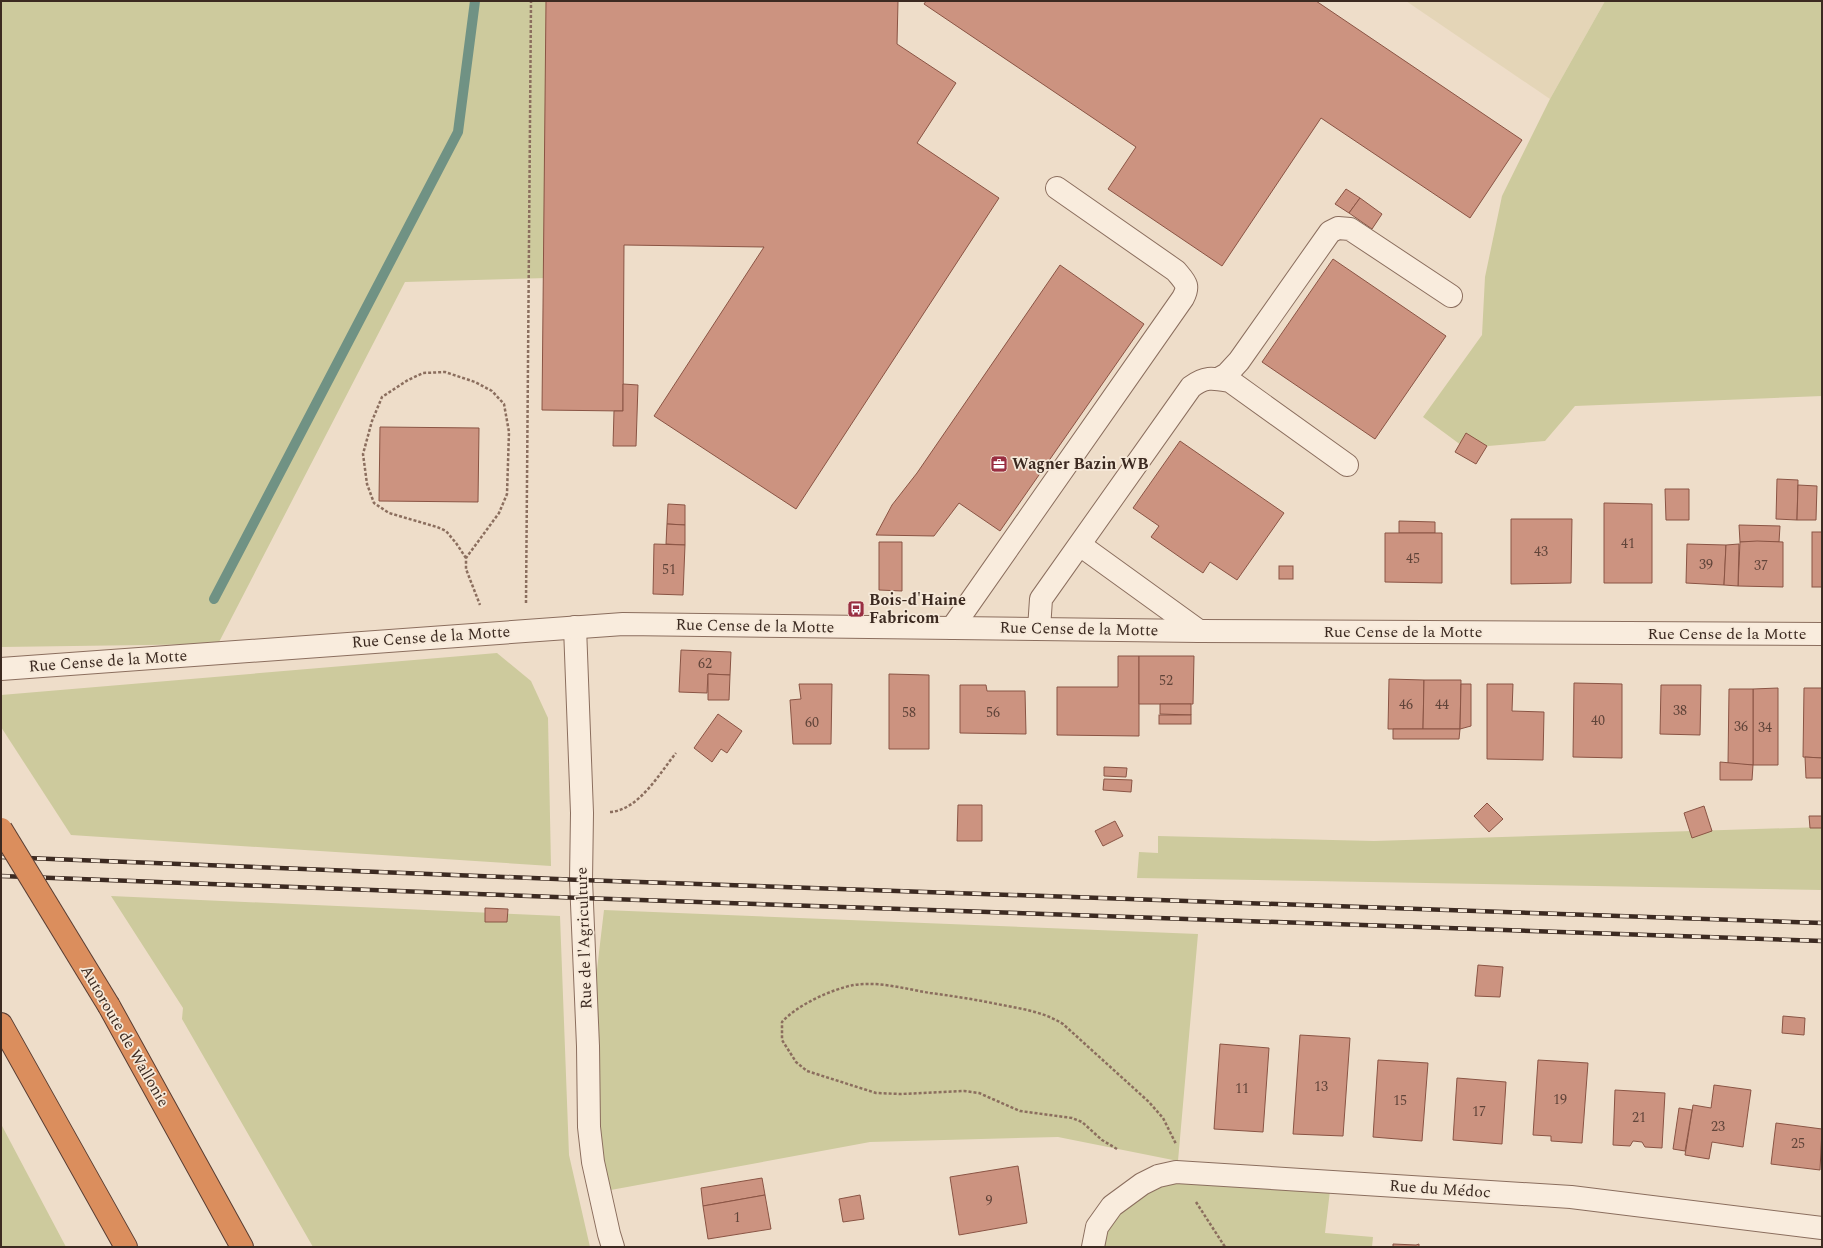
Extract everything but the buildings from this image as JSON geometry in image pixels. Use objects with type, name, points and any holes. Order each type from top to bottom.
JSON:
[{"type":"highway","name":"Autoroute de Wallonie","points":[[1,829],[109,1006],[242,1247]]},
{"type":"highway","points":[[1,1024],[126,1247]]},
{"type":"street","points":[[952,628],[1183,298],[1187,290],[1186,282],[1176,271],[1057,188]]},
{"type":"street","points":[[1218,379],[1226,374],[1239,361],[1330,232],[1338,228],[1350,229],[1451,296]]},
{"type":"street","points":[[1039,629],[1041,599],[1191,387],[1201,379],[1230,381],[1347,465]]},
{"type":"street","points":[[1080,544],[1199,631]]},
{"type":"street","name":"Rue Cense de la Motte","points":[[1,668],[623,624],[1199,631],[1822,634]]},
{"type":"street","name":"Rue de l'Agriculture","points":[[574,627],[582,813],[581,880],[588,1046],[589,1127],[593,1162],[613,1247]]},
{"type":"street","name":"Rue du Médoc","points":[[1093,1247],[1097,1227],[1112,1206],[1142,1184],[1158,1176],[1176,1172],[1571,1197],[1822,1228]]},
{"type":"path","points":[[526,630],[531,1]]},
{"type":"path","points":[[466,558],[499,513],[507,494],[509,432],[504,404],[492,391],[475,382],[445,372],[423,373],[408,380],[382,397],[372,421],[363,454],[367,484],[374,503],[389,513],[446,531],[466,558],[466,570],[483,611]]},
{"type":"path","points":[[582,813],[619,811],[630,805],[643,794],[676,753]]},
{"type":"path","points":[[1118,1149],[1102,1140],[1082,1122],[1072,1118],[1020,1111],[979,1093],[964,1091],[901,1094],[876,1093],[807,1071],[796,1062],[782,1040],[782,1022],[788,1016],[822,996],[855,985],[880,985],[973,1000],[1035,1012],[1052,1018],[1063,1024],[1149,1102],[1162,1118],[1177,1147],[1178,1161],[1176,1172],[1225,1247]]},
{"type":"shaded area","points":[[1,1],[553,1],[548,278],[405,282],[218,644],[1,647]]},
{"type":"shaded area","points":[[1406,1],[1605,1],[1550,99]]},
{"type":"shaded area","points":[[1605,1],[1822,1],[1822,396],[1575,406],[1545,441],[1465,448],[1423,417],[1482,335],[1485,277],[1502,196],[1550,99]]},
{"type":"shaded area","points":[[497,653],[531,681],[548,718],[551,866],[71,835],[1,727],[1,695]]},
{"type":"shaded area","points":[[1822,827],[1822,890],[1137,878],[1139,852],[1158,853],[1158,836],[1374,841]]},
{"type":"shaded area","points":[[111,896],[560,916],[569,1155],[590,1247],[313,1247],[182,1019],[183,1008]]},
{"type":"shaded area","points":[[604,910],[1198,934],[1178,1161],[1058,1137],[870,1142],[600,1192],[588,1046]]},
{"type":"shaded area","points":[[1,1124],[66,1247],[1,1247]]},
{"type":"shaded area","points":[[1158,1176],[1331,1182],[1325,1233],[1373,1237],[1372,1247],[1093,1247],[1097,1227]]},
{"type":"waterway","points":[[214,599],[458,132],[475,1]]},
{"type":"railway","points":[[1,857],[581,880],[1822,923]]},
{"type":"railway","points":[[1,876],[582,898],[1822,941]]},
{"type":"place","name":"Wagner Bazin WB","points":[[999,464]]},
{"type":"place","name":"Bois-d'Haine Fabricom","points":[[856,609]]}]
